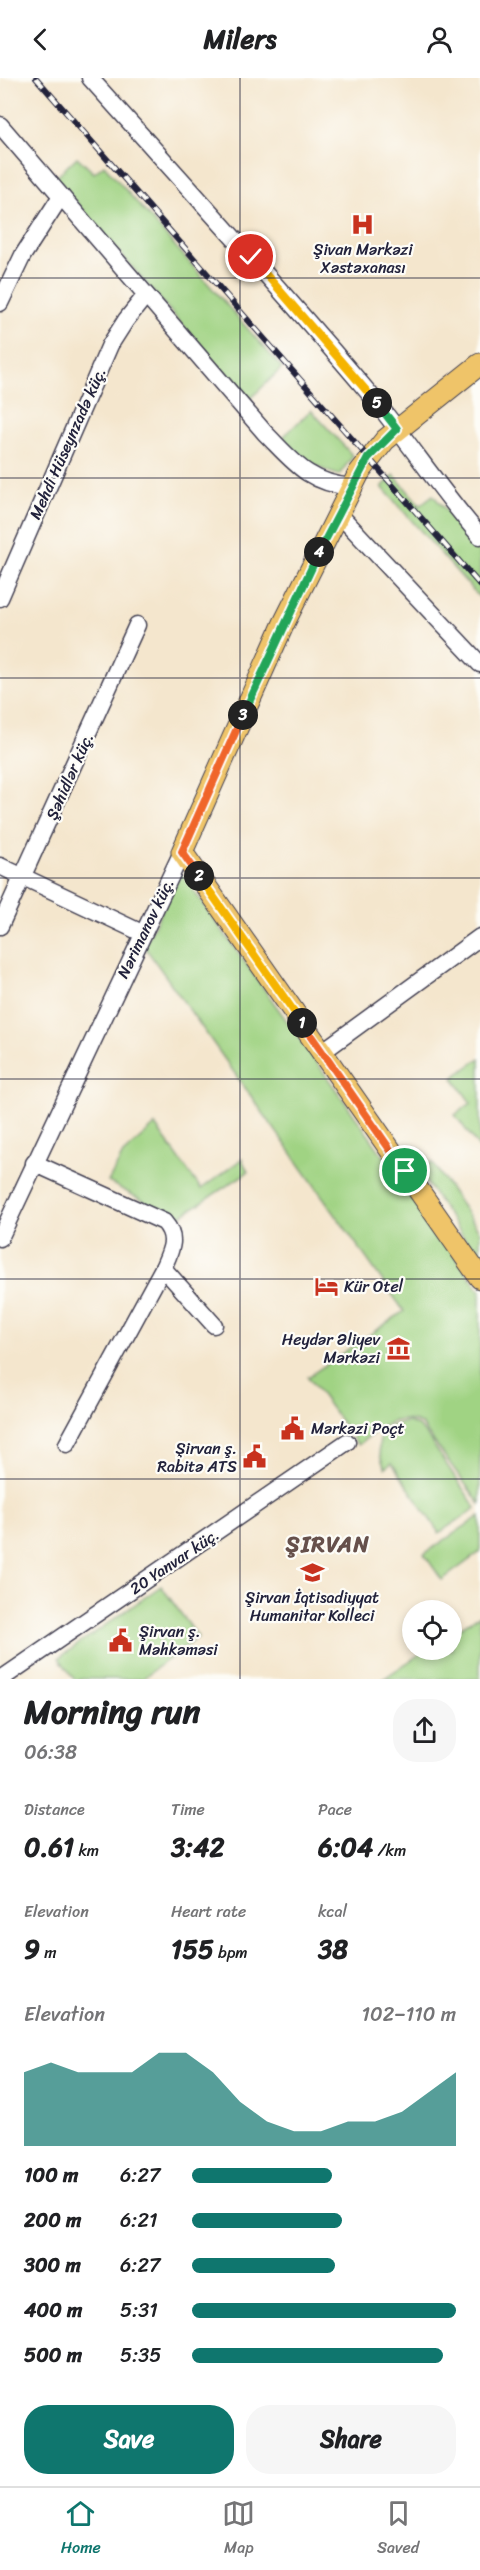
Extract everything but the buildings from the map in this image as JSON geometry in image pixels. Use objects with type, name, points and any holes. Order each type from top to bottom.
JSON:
[{"type":"main road","name":"Nərimanov küç.","points":[[182,852],[284,623],[351,487],[374,450],[397,429],[480,364]]},
{"type":"main road","points":[[182,852],[480,1278]]},
{"type":"street","points":[[90,78],[209,209],[366,390],[437,485],[480,536]]},
{"type":"street","points":[[0,125],[265,433],[301,469],[330,485],[351,487]]},
{"type":"street","points":[[0,303],[22,255],[61,196]]},
{"type":"street","name":"Mehdi Hüseynzadə küç.","points":[[0,598],[110,345],[146,295]]},
{"type":"street","points":[[338,513],[480,664]]},
{"type":"street","name":"Şəhidlər küç.","points":[[0,926],[137,625]]},
{"type":"street","name":"Nərimanov küç.","points":[[0,1238],[182,852]]},
{"type":"street","points":[[0,866],[142,933]]},
{"type":"street","points":[[322,1052],[480,937]]},
{"type":"street","points":[[34,1162],[164,1222],[171,1231],[174,1241],[163,1268],[67,1444]]},
{"type":"street","points":[[163,1268],[214,1325]]},
{"type":"street","name":"20 Yanvar küç.","points":[[1,1679],[347,1442]]},
{"type":"green space","points":[[77,157],[94,173],[104,165],[282,368],[248,401],[55,178]]},
{"type":"green space","points":[[311,410],[353,456],[339,475],[322,469],[308,460],[283,437]]},
{"type":"green space","points":[[394,475],[420,505],[433,495],[480,549],[480,598],[382,487]]},
{"type":"green space","points":[[181,873],[480,1291],[480,1504],[421,1424],[411,1421],[395,1421],[380,1428],[358,1445],[308,1377],[404,1311],[144,946]]},
{"type":"green space","points":[[480,1058],[480,1149],[455,1115],[471,1103],[453,1078]]},
{"type":"green space","points":[[155,1125],[201,1189],[242,1159],[248,1172],[170,1223],[161,1210],[108,1182],[123,1154]]},
{"type":"green space","points":[[432,1162],[480,1232],[480,1261],[419,1172]]},
{"type":"green space","points":[[408,1422],[418,1426],[426,1434],[476,1508],[439,1533],[392,1463],[385,1468],[381,1459],[379,1443],[385,1431],[390,1427]]},
{"type":"green space","points":[[480,1516],[480,1552],[442,1580],[424,1554]]},
{"type":"green space","points":[[161,1586],[198,1637],[142,1679],[74,1679],[59,1658]]},
{"type":"green space","points":[[480,1615],[480,1679],[383,1679],[411,1660],[462,1660],[462,1627]]},
{"type":"railway","points":[[36,78],[480,585]]},
{"type":"place","name":"Şivan Mərkəzi Xəstəxanası","points":[[363,224]]},
{"type":"place","name":"Kür Otel","points":[[326,1286]]},
{"type":"place","name":"Heydər Əliyev Mərkəzi","points":[[398,1348]]},
{"type":"place","name":"Mərkəzi Poçt","points":[[293,1428]]},
{"type":"place","name":"Şirvan ş. Rabitə ATS","points":[[255,1457]]},
{"type":"place","name":"Şirvan İqtisadiyyat Humanitar Kolleci","points":[[312,1572]]},
{"type":"place","name":"Şirvan ş. Məhkəməsi","points":[[121,1640]]},
{"type":"district","name":"ŞIRVAN","points":[[328,1544]]},
{"type":"route","points":[[251,257],[397,429],[368,458],[338,513],[284,623],[182,852],[405,1171]]}]
